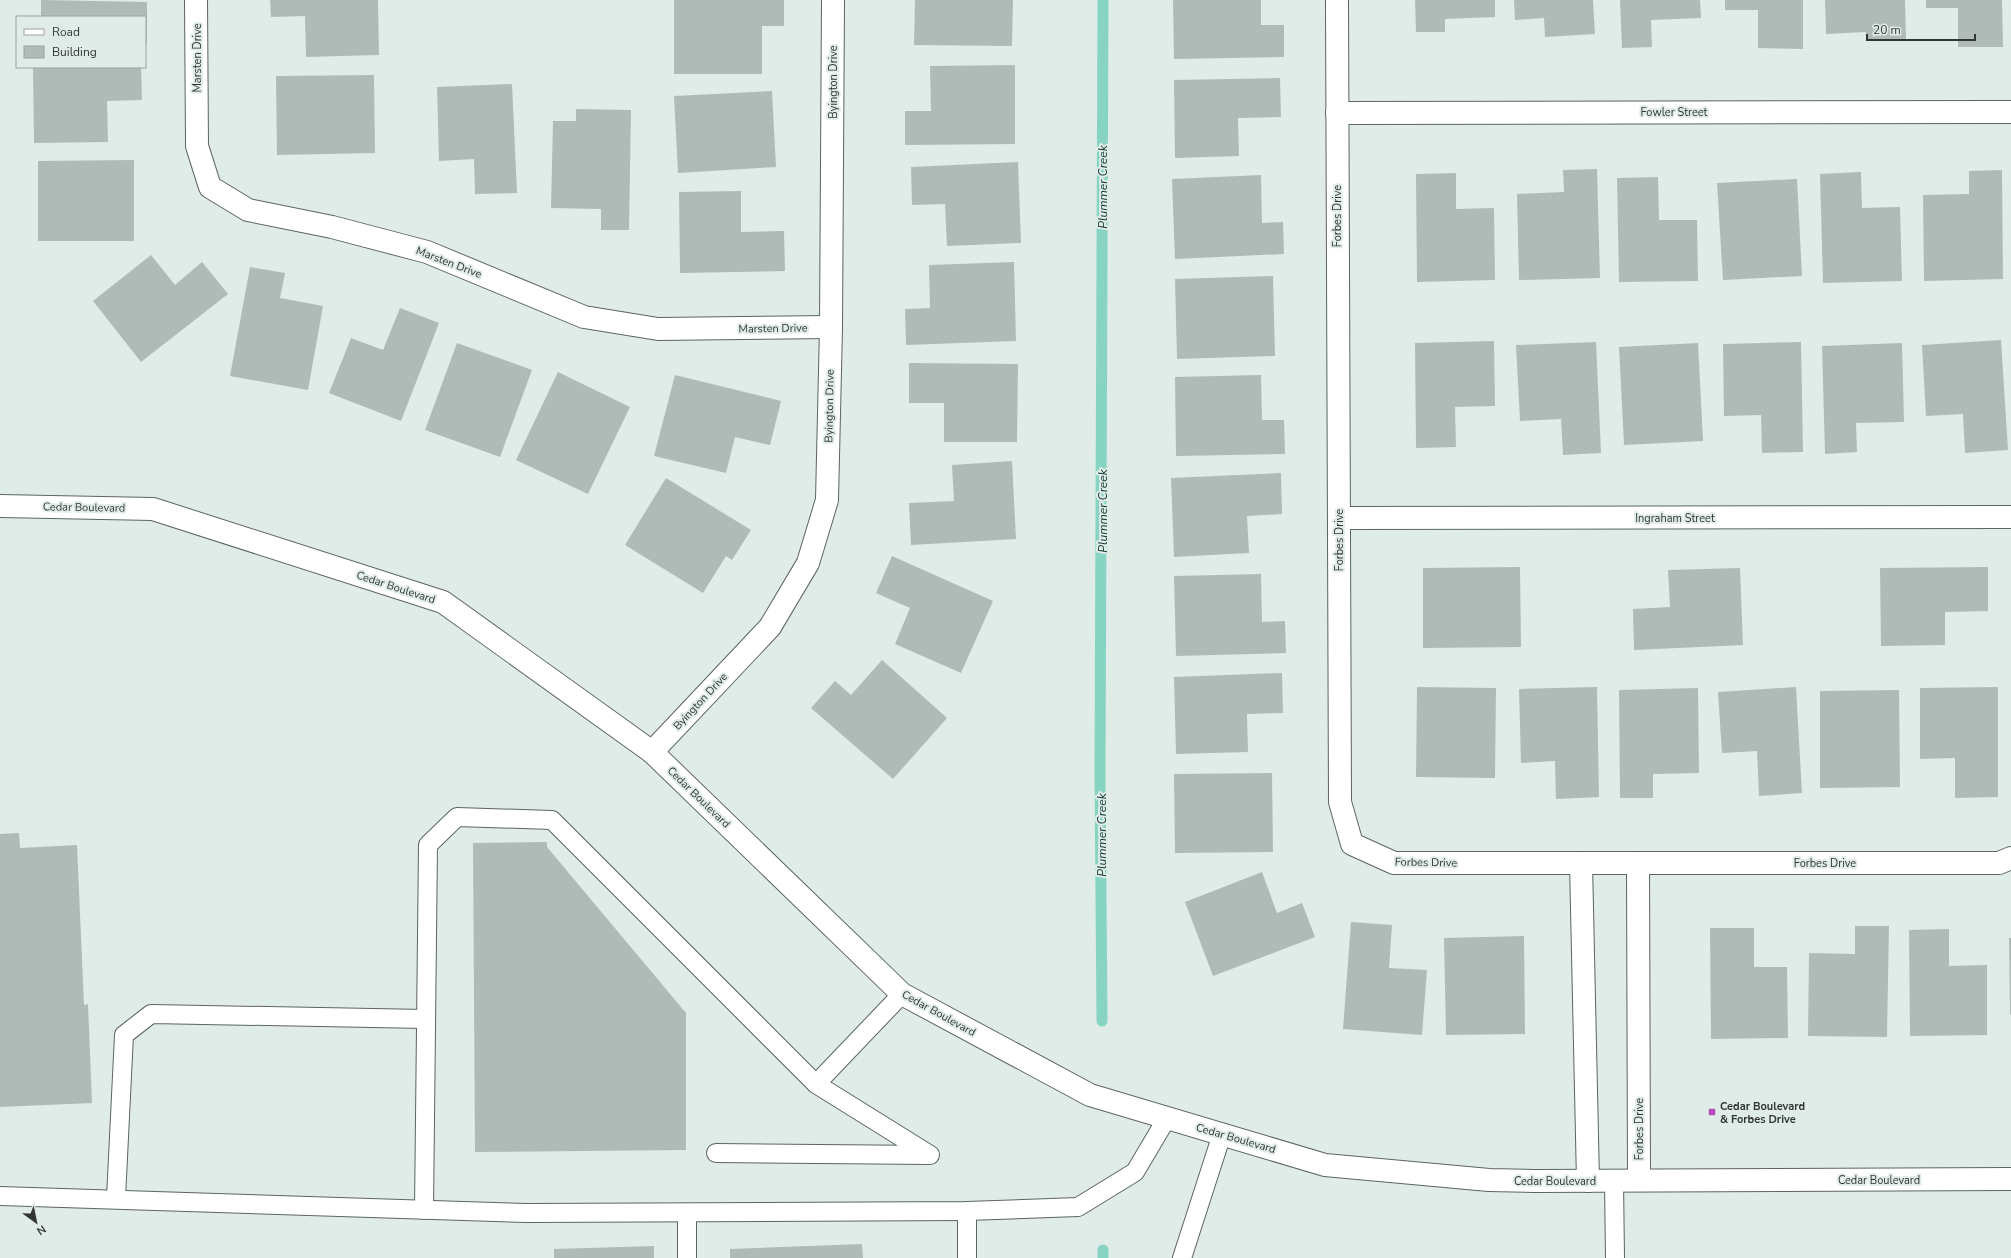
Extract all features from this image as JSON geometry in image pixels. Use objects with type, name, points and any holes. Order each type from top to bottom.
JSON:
[{"type":"street","name":"Marsten Drive","points":[[196,0],[197,146],[210,187],[248,210],[332,227],[427,252],[584,317],[658,329],[831,327]]},
{"type":"street","name":"Byington Drive","points":[[652,752],[770,627],[808,563],[827,500],[831,327],[834,0]]},
{"type":"street","name":"Forbes Drive","points":[[1337,0],[1340,802],[1352,844],[1394,863],[1999,863],[2011,858]]},
{"type":"street","name":"Fowler Street","points":[[1337,113],[2011,112]]},
{"type":"street","name":"Cedar Boulevard","points":[[0,506],[152,509],[443,602],[652,752],[902,994],[1090,1095],[1326,1165],[1489,1180],[1614,1181],[2011,1179]]},
{"type":"street","name":"Ingraham Street","points":[[1339,518],[2011,517]]},
{"type":"street","points":[[1581,862],[1588,1181]]},
{"type":"street","name":"Forbes Drive","points":[[1638,863],[1639,1180]]},
{"type":"lane","points":[[424,1210],[428,845],[457,817],[552,820],[816,1084],[930,1155],[716,1153]]},
{"type":"lane","points":[[816,1084],[902,994]]},
{"type":"lane","points":[[116,1198],[124,1035],[151,1014],[426,1019]]},
{"type":"lane","points":[[0,1196],[116,1198],[527,1213],[967,1211],[1078,1207],[1135,1172],[1167,1118]]},
{"type":"lane","points":[[1182,1258],[1222,1134]]},
{"type":"lane","points":[[1614,1181],[1614,1258]]},
{"type":"lane","points":[[967,1211],[967,1258]]},
{"type":"lane","points":[[687,1258],[688,1212]]},
{"type":"building","points":[[41,0],[147,2],[147,42],[146,16],[41,16]]},
{"type":"building","points":[[270,0],[378,0],[379,55],[306,57],[305,16],[271,17]]},
{"type":"building","points":[[674,0],[784,0],[784,26],[762,26],[762,74],[674,74]]},
{"type":"building","points":[[915,0],[1013,0],[1012,46],[914,45]]},
{"type":"building","points":[[1173,0],[1261,0],[1261,25],[1284,25],[1284,57],[1174,59]]},
{"type":"building","points":[[1415,0],[1495,0],[1495,17],[1445,19],[1445,32],[1416,32]]},
{"type":"building","points":[[1514,0],[1593,0],[1595,34],[1545,37],[1544,18],[1515,20]]},
{"type":"building","points":[[1620,0],[1700,0],[1701,18],[1651,20],[1652,47],[1622,48]]},
{"type":"building","points":[[1725,0],[1803,0],[1803,49],[1758,48],[1758,10],[1725,10]]},
{"type":"building","points":[[1825,0],[1905,0],[1906,40],[1866,41],[1866,32],[1826,34]]},
{"type":"building","points":[[1926,0],[2002,0],[2003,47],[1958,47],[1958,8],[1926,8]]},
{"type":"building","points":[[1015,65],[1015,144],[905,145],[905,111],[931,111],[930,66]]},
{"type":"building","points":[[33,68],[141,68],[142,100],[107,101],[108,142],[34,143]]},
{"type":"building","points":[[374,75],[375,153],[277,155],[276,76]]},
{"type":"building","points":[[1280,78],[1281,117],[1238,118],[1239,156],[1175,158],[1174,80]]},
{"type":"building","points":[[512,84],[517,193],[475,194],[474,159],[439,161],[437,87]]},
{"type":"building","points":[[772,91],[776,167],[678,173],[674,96]]},
{"type":"building","points":[[576,109],[631,110],[629,230],[601,230],[601,209],[551,208],[553,121],[576,121]]},
{"type":"building","points":[[134,160],[134,241],[38,241],[38,161]]},
{"type":"building","points":[[1018,162],[1021,243],[947,246],[945,204],[912,205],[911,167]]},
{"type":"building","points":[[1597,169],[1600,278],[1519,280],[1517,194],[1564,192],[1563,170]]},
{"type":"building","points":[[2002,170],[2003,279],[1924,281],[1923,195],[1969,194],[1969,171]]},
{"type":"building","points":[[1861,172],[1862,208],[1900,207],[1902,281],[1823,283],[1820,174]]},
{"type":"building","points":[[1456,173],[1456,209],[1494,208],[1495,280],[1417,282],[1416,174]]},
{"type":"building","points":[[1261,175],[1262,223],[1283,222],[1284,254],[1175,259],[1172,179]]},
{"type":"building","points":[[1658,177],[1659,220],[1697,220],[1698,281],[1619,282],[1617,178]]},
{"type":"building","points":[[1797,179],[1802,276],[1723,280],[1717,183]]},
{"type":"building","points":[[741,191],[741,232],[784,231],[785,271],[680,273],[679,192]]},
{"type":"building","points":[[151,255],[175,285],[202,262],[228,294],[141,362],[93,301]]},
{"type":"building","points":[[1014,262],[1016,341],[906,345],[905,309],[930,308],[929,265]]},
{"type":"building","points":[[250,267],[285,273],[280,298],[323,306],[308,390],[230,376]]},
{"type":"building","points":[[1273,276],[1275,356],[1177,359],[1175,279]]},
{"type":"building","points":[[400,308],[439,323],[401,421],[329,393],[351,338],[383,350]]},
{"type":"building","points":[[2001,340],[2008,450],[1965,453],[1963,414],[1926,416],[1922,345]]},
{"type":"building","points":[[1494,341],[1495,406],[1455,407],[1456,447],[1416,448],[1415,343]]},
{"type":"building","points":[[1596,342],[1601,453],[1563,455],[1561,419],[1520,421],[1516,345]]},
{"type":"building","points":[[1801,342],[1803,452],[1762,453],[1761,415],[1724,416],[1723,344]]},
{"type":"building","points":[[457,343],[532,370],[500,457],[425,430]]},
{"type":"building","points":[[1698,343],[1703,441],[1624,445],[1619,347]]},
{"type":"building","points":[[1902,343],[1904,422],[1856,423],[1857,452],[1825,454],[1822,346]]},
{"type":"building","points":[[909,363],[1018,364],[1017,442],[944,442],[944,403],[909,403]]},
{"type":"building","points":[[558,372],[630,407],[588,494],[516,460]]},
{"type":"building","points":[[675,375],[781,401],[770,445],[735,437],[726,473],[654,456]]},
{"type":"building","points":[[1261,375],[1262,420],[1284,420],[1285,454],[1176,456],[1175,377]]},
{"type":"building","points":[[1012,461],[1016,539],[911,545],[909,503],[954,501],[952,465]]},
{"type":"building","points":[[1281,473],[1282,514],[1247,516],[1249,553],[1174,557],[1171,478]]},
{"type":"building","points":[[666,478],[751,530],[732,560],[726,556],[703,593],[625,545]]},
{"type":"building","points":[[892,556],[993,601],[961,673],[895,644],[910,608],[876,593]]},
{"type":"building","points":[[1520,567],[1521,647],[1423,648],[1423,568]]},
{"type":"building","points":[[1988,567],[1988,611],[1945,612],[1945,645],[1881,646],[1880,568]]},
{"type":"building","points":[[1740,568],[1743,645],[1634,650],[1633,609],[1670,607],[1668,570]]},
{"type":"building","points":[[1261,574],[1262,622],[1285,621],[1286,653],[1176,656],[1174,576]]},
{"type":"building","points":[[882,660],[947,718],[893,779],[811,708],[835,681],[851,695]]},
{"type":"building","points":[[1282,673],[1283,713],[1247,714],[1248,752],[1176,754],[1174,677]]},
{"type":"building","points":[[1417,687],[1496,688],[1495,778],[1416,777]]},
{"type":"building","points":[[1597,687],[1599,797],[1556,799],[1555,761],[1521,763],[1519,689]]},
{"type":"building","points":[[1796,687],[1802,793],[1759,796],[1757,751],[1722,753],[1718,692]]},
{"type":"building","points":[[1998,687],[1998,797],[1955,798],[1955,758],[1920,759],[1920,688]]},
{"type":"building","points":[[1698,688],[1699,773],[1653,774],[1653,798],[1620,798],[1619,690]]},
{"type":"building","points":[[1899,690],[1900,787],[1820,788],[1820,691]]},
{"type":"building","points":[[1272,773],[1273,852],[1175,853],[1174,774]]},
{"type":"building","points":[[19,833],[20,848],[77,845],[84,1005],[88,1004],[92,1103],[0,1107],[0,834]]},
{"type":"building","points":[[547,842],[547,847],[686,1013],[686,1150],[475,1152],[473,843]]},
{"type":"building","points":[[1262,872],[1277,913],[1302,903],[1315,937],[1213,976],[1185,902]]},
{"type":"building","points":[[1351,922],[1392,925],[1389,968],[1427,970],[1422,1035],[1343,1029]]},
{"type":"building","points":[[1855,926],[1889,926],[1887,1037],[1808,1036],[1809,953],[1855,954]]},
{"type":"building","points":[[1710,928],[1754,928],[1754,967],[1787,967],[1788,1038],[1711,1039]]},
{"type":"building","points":[[1949,929],[1949,966],[1987,965],[1987,1035],[1910,1036],[1909,930]]},
{"type":"building","points":[[1524,936],[1525,1034],[1446,1035],[1444,938]]},
{"type":"building","points":[[2009,938],[2011,938],[2010,1015]]},
{"type":"building","points":[[862,1244],[863,1258],[730,1258],[730,1249]]},
{"type":"building","points":[[654,1246],[654,1258],[554,1258],[554,1249]]},
{"type":"waterway","name":"Plummer Creek","points":[[1102,1021],[1100,773],[1103,0]]},
{"type":"waterway","name":"Plummer Creek","points":[[1103,1250],[1103,1258]]},
{"type":"place","name":"Cedar Boulevard & Forbes Drive","points":[[1712,1112]]}]
